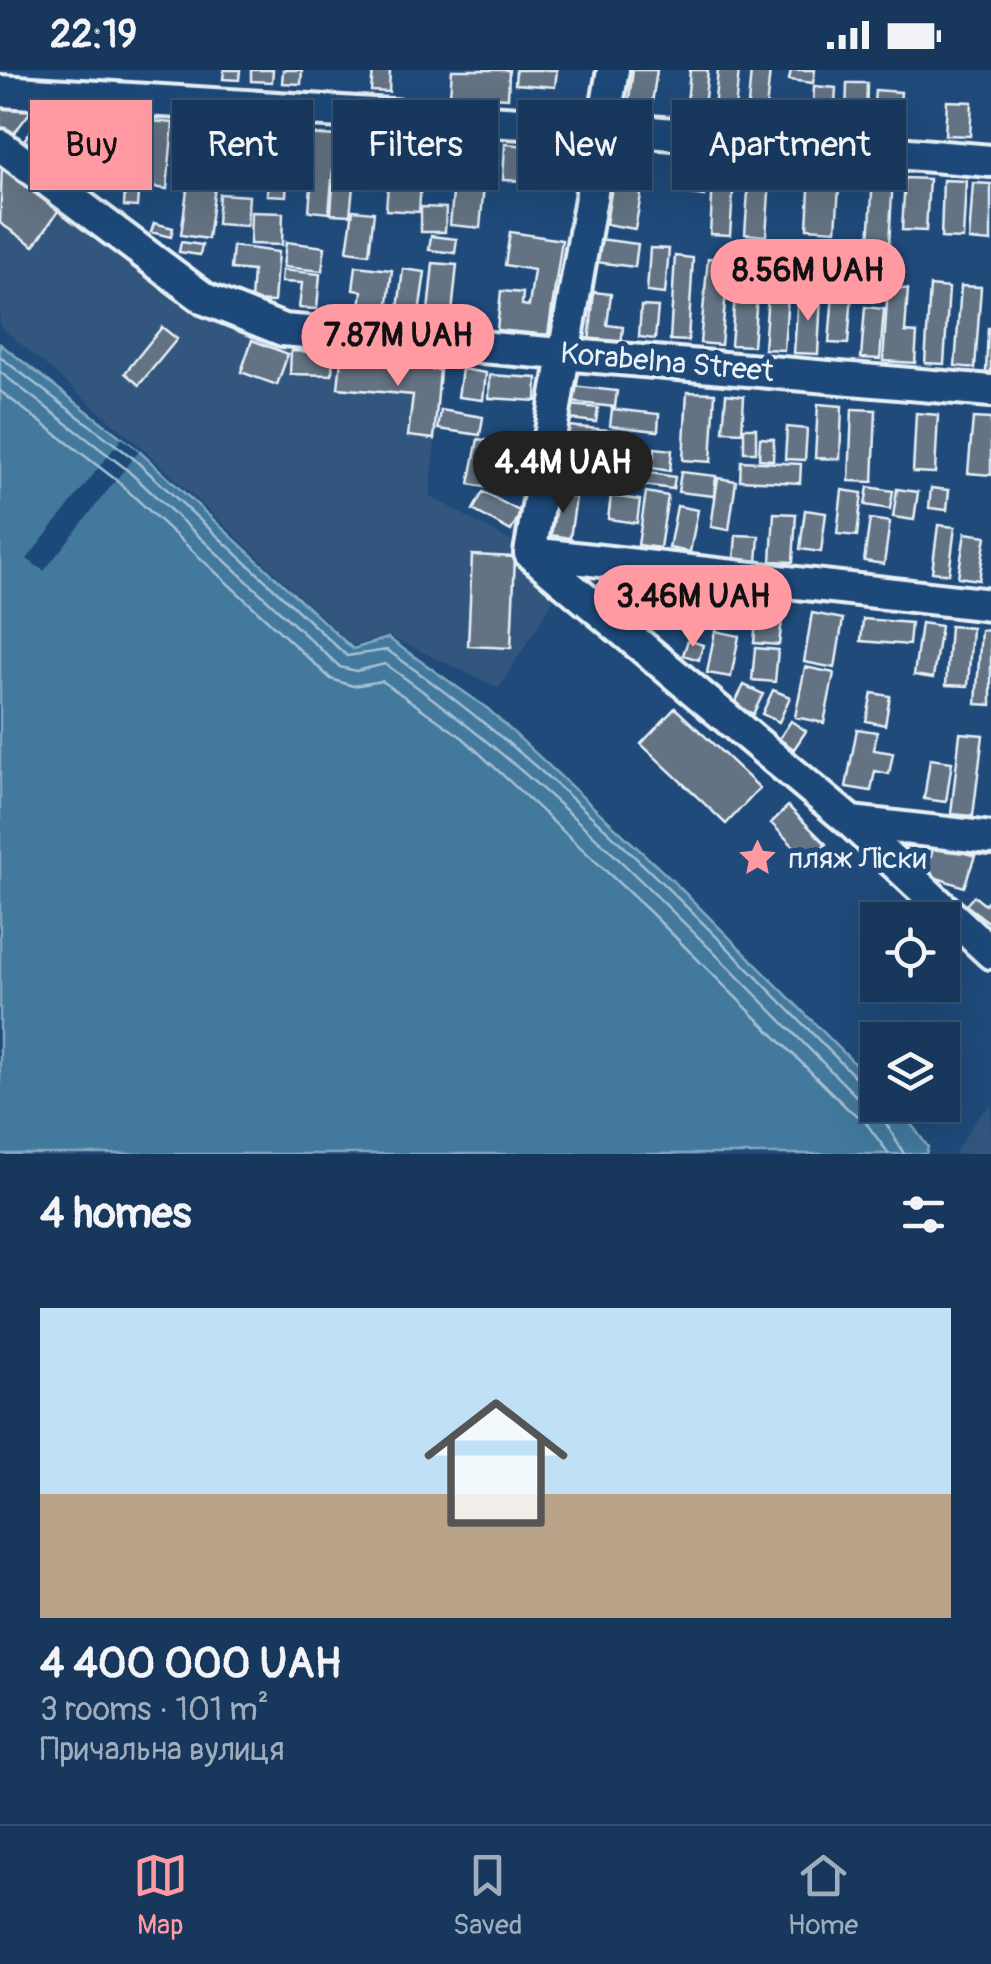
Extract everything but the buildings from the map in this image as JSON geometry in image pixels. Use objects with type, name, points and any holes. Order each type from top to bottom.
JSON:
[{"type":"street","points":[[608,100],[613,70]]},
{"type":"street","points":[[0,91],[518,123]]},
{"type":"street","points":[[652,132],[991,161]]},
{"type":"street","name":"Korabelna Street","points":[[0,145],[206,299],[283,330],[991,391]]},
{"type":"street","points":[[530,552],[592,190]]},
{"type":"street","points":[[530,552],[991,605]]},
{"type":"street","points":[[530,552],[851,822],[991,954]]},
{"type":"street","points":[[851,822],[991,838]]},
{"type":"shaded area","points":[[0,160],[30,182],[30,190],[41,190],[203,307],[443,355],[430,496],[523,548],[564,583],[499,688],[388,636],[353,646],[142,448],[0,326]]},
{"type":"shaded area","points":[[991,1105],[991,1154],[954,1154],[978,1117]]},
{"type":"water","points":[[0,344],[139,451],[353,649],[388,638],[488,709],[675,883],[860,1069],[860,1122],[910,1122],[928,1147],[926,1154],[0,1154]]},
{"type":"pier","points":[[122,438],[139,451],[44,571],[27,559]]},
{"type":"place","name":"пляж Ліски","points":[[758,858]]}]
